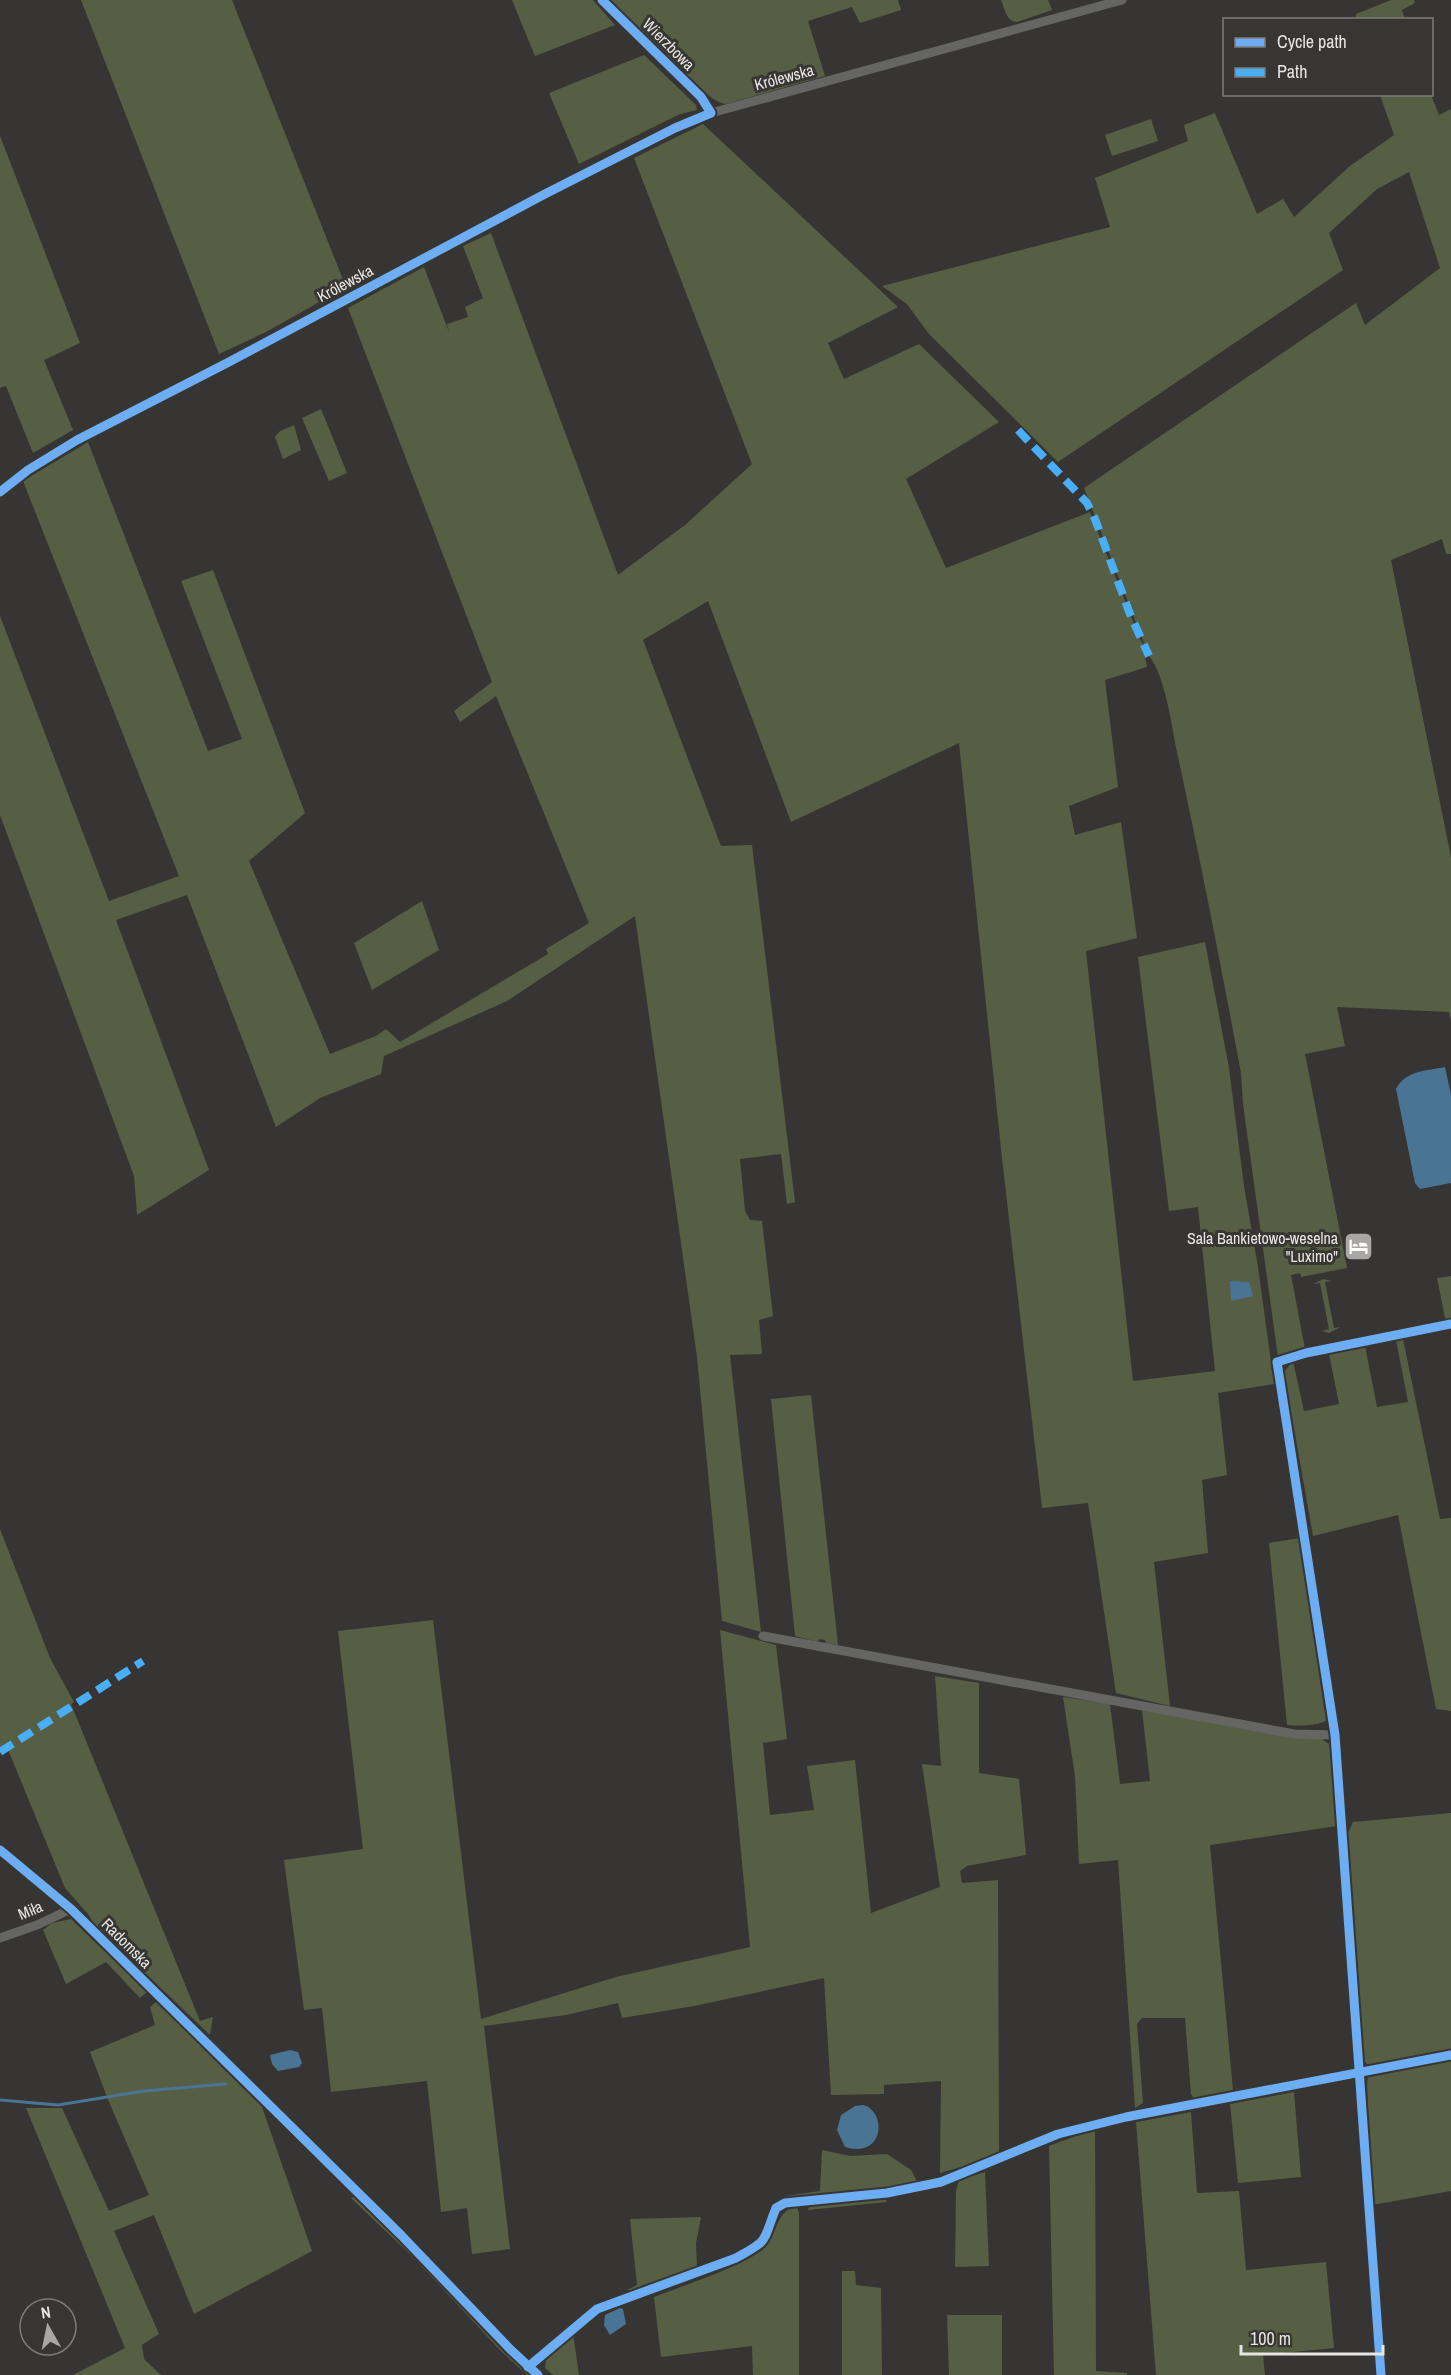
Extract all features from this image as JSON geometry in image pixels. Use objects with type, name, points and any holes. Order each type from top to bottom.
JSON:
[{"type":"street","name":"Wierzbowa","points":[[602,0],[701,97],[711,113]]},
{"type":"street","name":"Królewska","points":[[0,492],[28,470],[77,440],[675,128],[711,113],[1122,0]]},
{"type":"street","points":[[1381,2375],[1335,1735],[1277,1362],[1306,1353],[1451,1324]]},
{"type":"street","points":[[763,1636],[1294,1734],[1335,1735]]},
{"type":"street","name":"Radomska","points":[[0,1850],[70,1909],[401,2235],[538,2375]]},
{"type":"street","name":"Miła","points":[[0,1938],[37,1925],[70,1909]]},
{"type":"street","points":[[528,2367],[597,2309],[736,2258],[757,2247],[767,2237],[776,2208],[785,2203],[887,2193],[941,2182],[1058,2134],[1126,2117],[1451,2055]]},
{"type":"green space","points":[[81,0],[232,0],[346,287],[266,332],[219,354]]},
{"type":"green space","points":[[512,0],[593,0],[615,25],[535,56]]},
{"type":"green space","points":[[610,0],[898,0],[901,10],[860,23],[852,7],[808,21],[825,76],[726,104],[715,100],[684,75]]},
{"type":"green space","points":[[1001,0],[1048,0],[1052,10],[1017,22],[1008,17]]},
{"type":"green space","points":[[1391,0],[1414,0],[1415,3],[1402,10],[1405,18],[1356,18],[1356,14]]},
{"type":"green space","points":[[644,55],[696,105],[697,110],[680,114],[579,164],[549,93]]},
{"type":"green space","points":[[1380,96],[1431,96],[1439,115],[1451,109],[1451,554],[1446,554],[1442,539],[1391,560],[1451,857],[1451,1020],[1449,1012],[1337,1007],[1345,1046],[1305,1054],[1347,1268],[1301,1277],[1300,1273],[1291,1275],[1305,1349],[1278,1357],[1243,1104],[1241,1073],[1167,702],[1155,665],[1149,656],[1145,658],[1147,667],[1105,680],[1118,787],[1069,806],[1075,835],[1121,822],[1137,938],[1086,951],[1133,1381],[1215,1371],[1198,1207],[1169,1211],[1138,957],[1205,942],[1229,1068],[1274,1384],[1218,1393],[1227,1475],[1202,1480],[1208,1553],[1154,1562],[1170,1706],[1116,1693],[1088,1503],[1042,1508],[1001,1149],[959,743],[791,822],[708,601],[643,640],[721,846],[752,845],[795,1202],[787,1204],[781,1154],[740,1159],[745,1211],[750,1220],[762,1221],[773,1316],[759,1320],[762,1354],[730,1355],[761,1632],[722,1621],[697,1357],[635,916],[507,1001],[384,1056],[381,1074],[320,1098],[276,1127],[187,895],[116,920],[209,1170],[137,1215],[134,1176],[0,815],[0,616],[109,901],[179,876],[23,481],[88,442],[208,751],[242,739],[181,581],[213,570],[305,813],[249,861],[330,1054],[376,1036],[386,1029],[400,1042],[548,954],[546,949],[589,923],[496,696],[460,722],[454,711],[492,682],[348,308],[424,267],[449,332],[447,324],[468,317],[465,307],[483,298],[463,246],[491,233],[618,575],[685,525],[752,464],[634,158],[703,124],[898,307],[828,343],[844,379],[919,344],[999,422],[906,479],[946,568],[1090,512],[1140,639],[1147,651],[1084,488],[1356,303],[1365,325],[1440,268],[1409,172],[1377,189],[1329,233],[1343,270],[1058,462],[929,334],[907,304],[882,286],[1110,227],[1095,178],[1188,141],[1184,125],[1215,113],[1257,214],[1283,199],[1294,217],[1350,166],[1394,135]]},
{"type":"green space","points":[[1151,119],[1158,141],[1112,156],[1105,135]]},
{"type":"green space","points":[[0,136],[80,343],[44,360],[73,430],[33,453],[6,386],[0,388]]},
{"type":"green space","points":[[321,409],[347,473],[329,481],[302,418]]},
{"type":"green space","points":[[294,425],[301,450],[283,459],[275,437],[280,431]]},
{"type":"green space","points":[[422,901],[439,950],[372,990],[354,943]]},
{"type":"green space","points":[[1451,1276],[1451,1322],[1446,1323],[1437,1278]]},
{"type":"green space","points":[[1323,1279],[1332,1281],[1325,1282],[1334,1328],[1341,1327],[1329,1333],[1322,1331],[1329,1329],[1320,1283],[1313,1284]]},
{"type":"green space","points":[[1403,1339],[1440,1519],[1451,1518],[1451,1711],[1436,1709],[1398,1515],[1313,1536],[1284,1372],[1293,1361],[1304,1411],[1339,1404],[1329,1354],[1365,1346],[1377,1407],[1408,1402],[1396,1340]]},
{"type":"green space","points":[[811,1395],[838,1645],[826,1643],[825,1640],[819,1639],[818,1642],[795,1636],[771,1399]]},
{"type":"green space","points":[[0,1529],[50,1658],[74,1702],[71,1704],[200,2021],[213,2017],[210,2035],[94,1924],[65,1888],[6,1745],[0,1748]]},
{"type":"green space","points":[[1300,1538],[1326,1721],[1297,1726],[1287,1725],[1269,1543]]},
{"type":"green space","points":[[433,1620],[481,2019],[616,1977],[750,1947],[720,1630],[776,1645],[787,1739],[763,1743],[770,1815],[814,1810],[807,1766],[855,1760],[871,1913],[940,1887],[922,1764],[941,1766],[935,1676],[979,1683],[979,1773],[1019,1779],[1026,1855],[967,1866],[960,1871],[962,1883],[998,1880],[999,2152],[968,2165],[940,2173],[941,2081],[884,2085],[884,2094],[831,2095],[824,1978],[694,2006],[622,2018],[618,2003],[566,2015],[484,2026],[510,2249],[472,2254],[467,2208],[441,2212],[427,2081],[331,2092],[322,2008],[304,2010],[284,1860],[363,1849],[338,1631]]},
{"type":"green space","points":[[1063,1697],[1110,1704],[1120,1784],[1150,1781],[1142,1710],[1322,1739],[1329,1744],[1332,1750],[1337,1826],[1210,1845],[1233,2090],[1194,2099],[1191,2094],[1185,2018],[1142,2018],[1137,2024],[1143,2103],[1135,2108],[1118,1860],[1079,1864],[1075,1776]]},
{"type":"green space","points":[[1451,1813],[1451,2049],[1369,2066],[1364,2061],[1348,1833],[1353,1822]]},
{"type":"green space","points":[[71,1919],[147,1992],[140,1998],[106,1962],[66,1984],[43,1930],[52,1923]]},
{"type":"green space","points":[[156,2002],[261,2104],[312,2251],[194,2314],[154,2215],[114,2231],[159,2334],[142,2345],[144,2359],[161,2375],[73,2375],[125,2348],[26,2108],[62,2108],[109,2211],[149,2195],[90,2052],[155,2025],[150,2007]]},
{"type":"green space","points":[[1451,2059],[1451,2191],[1372,2205],[1368,2077]]},
{"type":"green space","points":[[1294,2092],[1301,2177],[1238,2183],[1230,2104]]},
{"type":"green space","points":[[1191,2112],[1197,2193],[1239,2191],[1246,2270],[1326,2262],[1334,2348],[1263,2355],[1265,2375],[1156,2375],[1136,2122]]},
{"type":"green space","points":[[1095,2129],[1096,2371],[1127,2373],[1127,2375],[1054,2375],[1049,2146]]},
{"type":"green space","points":[[822,2150],[850,2156],[887,2154],[911,2170],[918,2183],[780,2202],[778,2200],[786,2196],[820,2191]]},
{"type":"green space","points":[[985,2172],[989,2266],[955,2267],[956,2191],[959,2180]]},
{"type":"green space","points":[[356,2196],[528,2373],[527,2375],[500,2350],[413,2257],[351,2198]]},
{"type":"green space","points":[[884,2196],[887,2202],[808,2210],[810,2204]]},
{"type":"green space","points":[[797,2206],[799,2213],[799,2375],[753,2375],[752,2346],[661,2357],[654,2297],[724,2270],[761,2251],[771,2239],[784,2214]]},
{"type":"green space","points":[[701,2217],[696,2243],[697,2268],[627,2290],[637,2285],[630,2219]]},
{"type":"green space","points":[[842,2271],[855,2271],[856,2285],[881,2288],[882,2375],[842,2375]]},
{"type":"green space","points":[[947,2315],[1002,2315],[1002,2375],[949,2375]]},
{"type":"green space","points":[[573,2333],[579,2375],[553,2375],[545,2368],[546,2359]]},
{"type":"water","points":[[1445,1067],[1451,1095],[1451,1183],[1420,1189],[1415,1183],[1396,1089],[1405,1078],[1411,1075]]},
{"type":"water","points":[[1230,1281],[1249,1282],[1253,1296],[1231,1301]]},
{"type":"water","points":[[290,2050],[298,2052],[302,2063],[299,2067],[278,2071],[272,2064],[270,2055]]},
{"type":"water","points":[[863,2105],[871,2109],[876,2116],[878,2133],[875,2141],[858,2149],[845,2147],[837,2130],[841,2115],[855,2106]]},
{"type":"water","points":[[620,2308],[623,2309],[626,2324],[610,2335],[604,2325],[605,2315]]},
{"type":"waterway","points":[[0,2100],[58,2105],[144,2091],[226,2084]]},
{"type":"marked path","points":[[1018,430],[1087,503],[1130,614],[1149,656]]},
{"type":"marked path","points":[[0,1752],[143,1661]]},
{"type":"cycle path","points":[[0,492],[28,470],[77,440],[543,195],[675,128],[711,113],[701,97],[602,0]]},
{"type":"cycle path","points":[[1381,2375],[1335,1735],[1277,1362],[1306,1353],[1451,1324]]},
{"type":"cycle path","points":[[0,1850],[71,1909],[401,2235],[510,2349],[538,2375]]},
{"type":"cycle path","points":[[528,2367],[597,2309],[736,2258],[755,2247],[764,2239],[776,2208],[785,2203],[887,2193],[941,2182],[1058,2134],[1126,2117],[1451,2055]]},
{"type":"place","name":"Sala Bankietowo-weselna \"Luximo\"","points":[[1359,1247]]}]
